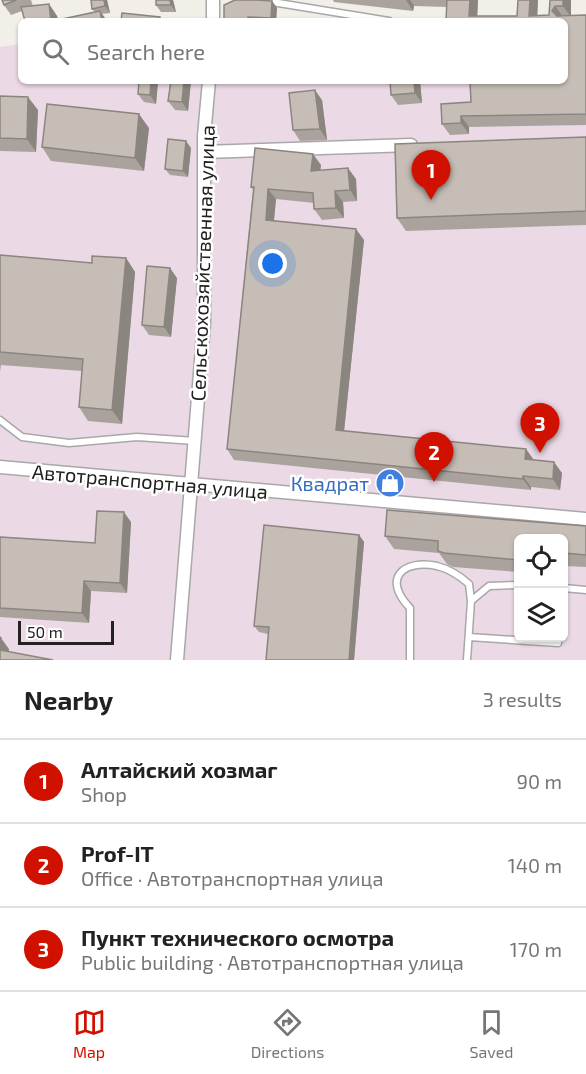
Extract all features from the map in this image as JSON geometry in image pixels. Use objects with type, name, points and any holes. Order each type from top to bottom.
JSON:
[{"type":"street","name":"Сельскохозяйственная улица","points":[[177,660],[204,322],[208,84]]},
{"type":"street","points":[[205,152],[419,144]]},
{"type":"street","name":"Автотранспортная улица","points":[[0,467],[586,519]]},
{"type":"lane","points":[[253,0],[370,18]]},
{"type":"lane","points":[[0,420],[22,437],[69,443],[137,438],[195,441]]},
{"type":"lane","points":[[410,660],[410,608],[397,593],[399,574],[405,568],[436,566],[458,574],[469,584],[471,601],[467,660]]},
{"type":"lane","points":[[471,601],[489,586],[514,585]]},
{"type":"lane","points":[[568,588],[586,590]]},
{"type":"lane","points":[[469,637],[558,643]]},
{"type":"shaded area","points":[[18,44],[18,84],[568,84],[568,76],[586,45],[586,660],[0,660],[0,47]]},
{"type":"building","points":[[2,0],[16,0],[4,5]]},
{"type":"building","points":[[91,0],[104,0],[105,6],[92,9]]},
{"type":"building","points":[[156,0],[170,0],[171,5],[156,5]]},
{"type":"building","points":[[235,0],[272,1],[271,18],[224,18],[224,5]]},
{"type":"building","points":[[447,0],[470,0],[469,16],[517,16],[518,0],[530,0],[529,16],[549,15],[550,0],[563,0],[563,6],[555,6],[552,11],[557,16],[586,15],[586,114],[461,116],[461,123],[442,124],[441,104],[471,102],[470,84],[568,84],[568,18],[446,18]]},
{"type":"building","points":[[49,4],[51,18],[24,18],[21,7]]},
{"type":"building","points":[[100,11],[101,18],[67,18]]},
{"type":"building","points":[[122,13],[160,17],[160,18],[121,18]]},
{"type":"building","points":[[139,84],[151,84],[150,95],[138,94]]},
{"type":"building","points":[[171,84],[184,84],[182,102],[168,101]]},
{"type":"building","points":[[390,84],[414,84],[415,93],[391,95]]},
{"type":"building","points":[[315,90],[320,129],[293,130],[289,93]]},
{"type":"building","points":[[0,96],[28,97],[27,139],[0,138]]},
{"type":"building","points":[[47,104],[139,114],[135,158],[42,147]]},
{"type":"building","points":[[586,137],[586,211],[397,218],[395,144]]},
{"type":"building","points":[[168,139],[186,141],[183,171],[165,169]]},
{"type":"building","points":[[255,148],[313,154],[311,171],[348,168],[350,190],[335,191],[336,208],[314,209],[313,193],[268,189],[266,220],[356,229],[336,430],[526,449],[525,459],[554,462],[553,479],[523,476],[523,479],[227,449],[254,187],[251,187]]},
{"type":"building","points":[[0,255],[92,263],[92,256],[126,258],[112,410],[79,407],[83,359],[0,352]]},
{"type":"building","points":[[147,266],[170,268],[164,327],[142,325]]},
{"type":"building","points":[[387,510],[586,526],[586,555],[568,553],[568,534],[514,534],[514,560],[444,553],[438,551],[438,541],[385,536]]},
{"type":"building","points":[[97,511],[124,512],[120,583],[84,581],[82,613],[0,608],[0,537],[95,543]]},
{"type":"building","points":[[264,525],[359,535],[349,660],[266,660],[269,627],[254,626]]},
{"type":"building","points":[[0,650],[53,660],[0,660]]},
{"type":"place","name":"Алтайский хозмаг","points":[[431,200]]},
{"type":"place","name":"Пункт технического осмотра","points":[[540,453]]},
{"type":"place","name":"Prof-IT","points":[[434,482]]},
{"type":"place","name":"Квадрат","points":[[390,483]]}]
